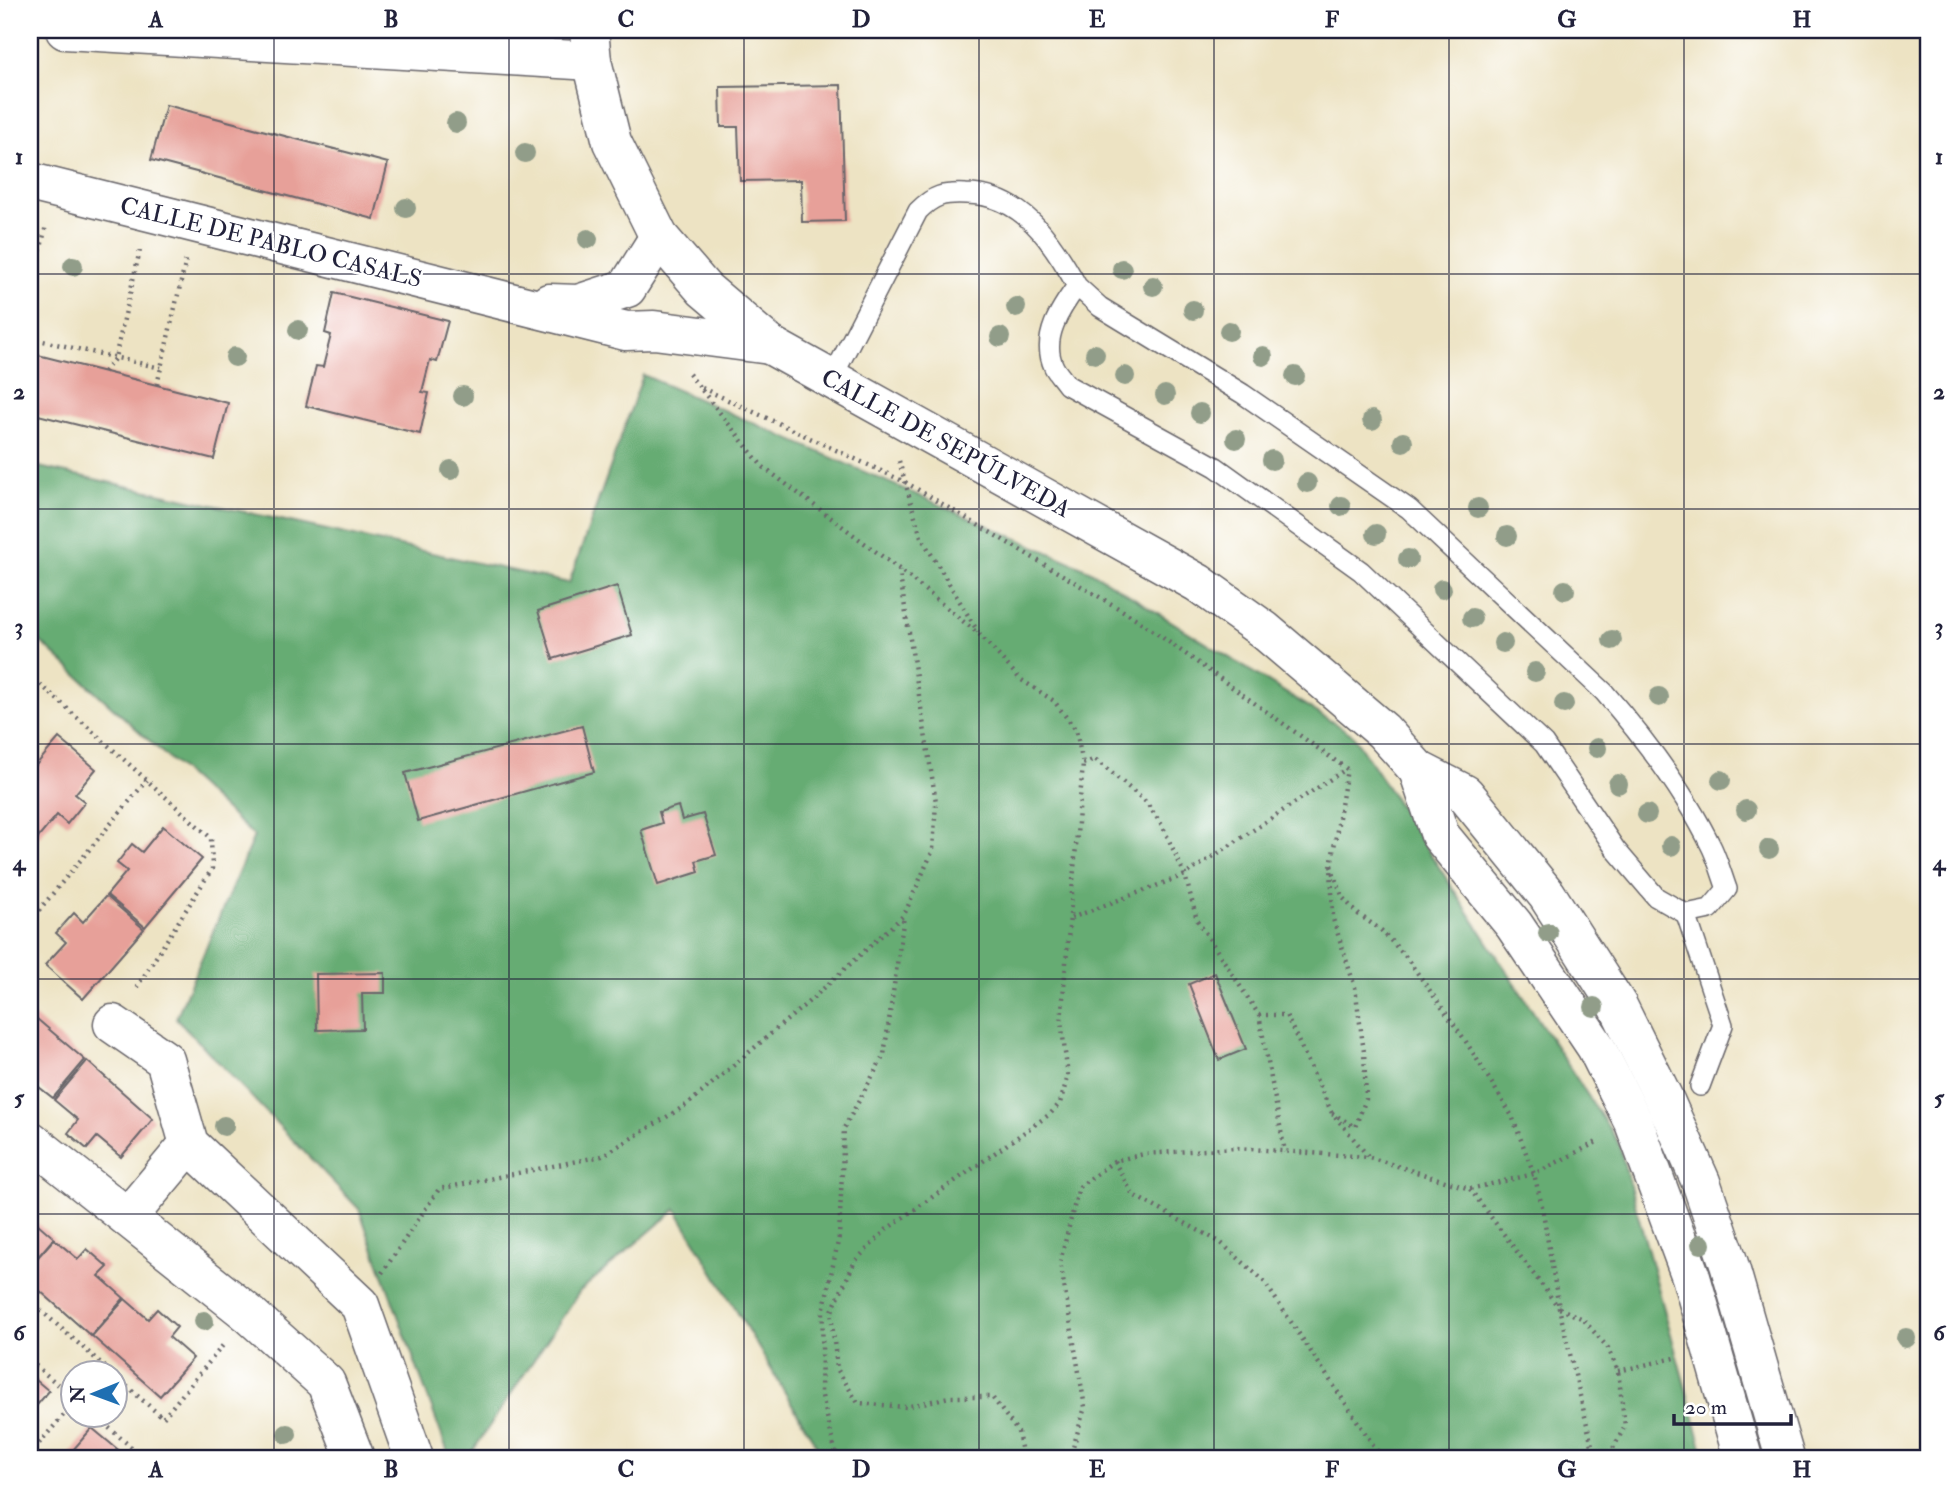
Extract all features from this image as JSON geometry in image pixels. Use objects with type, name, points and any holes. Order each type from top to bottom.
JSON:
[{"type":"street","points":[[65,30],[591,45]]},
{"type":"street","name":"CALLE DE SEPÚLVEDA","points":[[591,45],[612,142],[659,237],[704,289],[770,345],[1198,583],[1265,630],[1383,732],[1418,770],[1465,794],[1547,895],[1618,1006],[1665,1101],[1701,1182],[1729,1264],[1785,1458]]},
{"type":"street","name":"CALLE DE PABLO CASALS","points":[[42,185],[626,331],[654,330],[770,345]]},
{"type":"street","points":[[627,288],[659,237]]},
{"type":"street","name":"CALLE DE PABLO CASALS","points":[[512,302],[578,304],[665,279],[704,289]]},
{"type":"street","points":[[654,330],[692,309],[704,289]]},
{"type":"street","name":"CALLE DE SEPÚLVEDA","points":[[1418,770],[1440,835],[1514,925],[1596,1046],[1634,1123],[1691,1277],[1743,1458]]},
{"type":"street","points":[[113,1024],[165,1060],[189,1144],[360,1305],[414,1458]]},
{"type":"street","points":[[30,1140],[249,1314],[326,1382],[355,1458]]},
{"type":"street","points":[[128,1217],[189,1144]]},
{"type":"lane","points":[[831,380],[918,211],[930,198],[950,194],[995,197],[1028,217],[1058,251],[1077,286],[1100,307],[1243,394],[1409,509],[1604,692],[1630,721],[1671,778],[1712,848],[1727,889],[1710,909],[1686,915]]},
{"type":"lane","points":[[1077,286],[1058,312],[1050,340],[1053,366],[1067,385],[1216,467],[1361,571],[1544,744],[1616,850],[1656,897],[1686,915],[1723,1025],[1700,1086]]},
{"type":"path","points":[[30,299],[42,185]]},
{"type":"path","points":[[104,372],[115,358],[149,211]]},
{"type":"path","points":[[157,385],[195,223]]},
{"type":"path","points":[[654,330],[762,466],[899,569],[980,635],[1020,679],[1054,701],[1076,730],[1083,764],[1061,1021],[1068,1076],[1060,1103],[1050,1114],[887,1229],[855,1261],[831,1314],[837,1369],[858,1403],[906,1407],[949,1397],[992,1397],[1018,1432],[1023,1458]]},
{"type":"path","points":[[30,338],[161,368]]},
{"type":"path","points":[[700,387],[905,482],[1135,618],[1347,769]]},
{"type":"path","points":[[884,409],[921,537],[980,635]]},
{"type":"path","points":[[839,1458],[821,1392],[823,1312],[839,1237],[844,1128],[884,1055],[905,915],[933,850],[936,802],[899,569]]},
{"type":"path","points":[[30,675],[211,838],[212,869],[113,1024]]},
{"type":"path","points":[[1083,764],[1095,759],[1146,802],[1162,825],[1185,875],[1196,920],[1259,1015],[1285,1152]]},
{"type":"path","points":[[1332,1114],[1355,1127],[1366,1099],[1364,1052],[1355,986],[1333,919],[1331,866],[1347,769]]},
{"type":"path","points":[[1071,918],[1185,875],[1347,769]]},
{"type":"path","points":[[30,922],[148,780]]},
{"type":"path","points":[[1331,866],[1343,898],[1358,914],[1381,930],[1406,957],[1465,1040],[1511,1116],[1534,1174],[1542,1206],[1559,1308],[1595,1458]]},
{"type":"path","points":[[360,1305],[439,1189],[602,1156],[688,1104],[813,998],[905,915]]},
{"type":"path","points":[[1259,1015],[1286,1015],[1332,1114],[1369,1157]]},
{"type":"path","points":[[1057,1458],[1072,1451],[1085,1407],[1060,1262],[1079,1187],[1114,1161],[1144,1154],[1236,1147],[1369,1157],[1470,1189],[1534,1174],[1634,1123]]},
{"type":"path","points":[[1114,1161],[1133,1195],[1220,1242],[1264,1280],[1382,1458]]},
{"type":"path","points":[[1470,1189],[1559,1308],[1583,1319],[1608,1348],[1618,1371],[1625,1426],[1608,1458]]},
{"type":"path","points":[[30,1301],[95,1358]]},
{"type":"path","points":[[130,1389],[163,1418],[249,1314]]},
{"type":"path","points":[[1618,1371],[1711,1349]]},
{"type":"path","points":[[30,1361],[60,1386]]},
{"type":"path","points":[[30,1454],[60,1420]]},
{"type":"path","points":[[108,1428],[144,1458]]},
{"type":"green space","points":[[643,375],[1089,570],[1353,735],[1618,1142],[1705,1458],[824,1458],[676,1209],[580,1291],[468,1458],[450,1458],[359,1209],[176,1018],[254,836],[30,632],[30,465],[569,583]]},
{"type":"building","points":[[841,85],[845,221],[802,222],[801,180],[740,181],[738,127],[721,127],[720,87]]},
{"type":"building","points":[[166,105],[388,163],[374,219],[151,160]]},
{"type":"building","points":[[334,293],[448,321],[437,362],[430,360],[422,392],[429,393],[420,434],[306,406],[316,366],[323,367],[331,335],[325,333]]},
{"type":"building","points":[[30,353],[228,403],[214,459],[30,413]]},
{"type":"building","points":[[617,586],[632,635],[553,659],[538,611]]},
{"type":"building","points":[[582,726],[594,772],[418,821],[405,773]]},
{"type":"building","points":[[59,738],[96,769],[75,794],[85,802],[67,824],[57,815],[38,838],[30,830],[30,772]]},
{"type":"building","points":[[678,806],[682,820],[703,814],[716,855],[696,861],[699,872],[658,885],[641,830],[662,823],[659,812]]},
{"type":"building","points":[[163,826],[202,859],[145,927],[107,895],[127,871],[117,863],[132,844],[142,852]]},
{"type":"building","points":[[30,833],[38,839],[30,849]]},
{"type":"building","points":[[106,896],[144,929],[83,999],[45,965],[66,942],[56,933],[74,913],[83,922]]},
{"type":"building","points":[[385,973],[385,993],[362,993],[363,1029],[317,1030],[316,974]]},
{"type":"building","points":[[1215,973],[1246,1049],[1219,1060],[1189,984]]},
{"type":"building","points":[[30,1013],[85,1060],[53,1098],[30,1080]]},
{"type":"building","points":[[87,1061],[153,1119],[121,1157],[97,1137],[87,1149],[68,1133],[78,1120],[54,1100]]},
{"type":"building","points":[[30,1199],[38,1207],[30,1217]]},
{"type":"building","points":[[30,1217],[54,1238],[31,1265],[54,1239],[78,1259],[87,1249],[108,1267],[99,1276],[124,1298],[91,1336],[30,1282]]},
{"type":"building","points":[[125,1299],[148,1319],[157,1309],[177,1327],[169,1337],[193,1358],[160,1396],[130,1370],[130,1358],[117,1358],[92,1336]]},
{"type":"building","points":[[30,1375],[49,1391],[30,1413]]},
{"type":"building","points":[[92,1428],[128,1458],[66,1458]]}]
